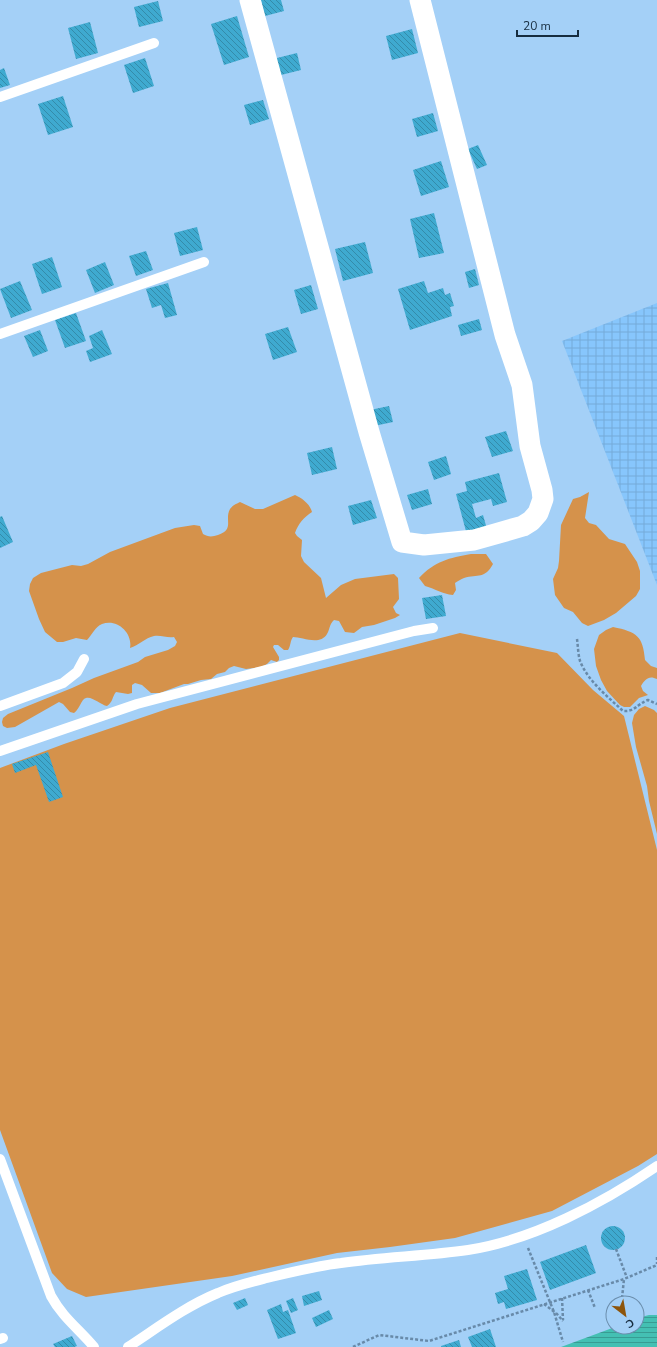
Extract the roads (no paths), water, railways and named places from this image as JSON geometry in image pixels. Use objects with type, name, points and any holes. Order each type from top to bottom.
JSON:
[{"type":"street","points":[[250,0],[369,432],[402,542],[424,545],[474,540],[523,526],[531,521],[538,513],[543,499],[530,446],[522,385],[505,335],[420,0]]},
{"type":"lane","points":[[0,97],[154,43]]},
{"type":"lane","points":[[0,334],[204,262]]},
{"type":"lane","points":[[0,751],[137,704],[414,631],[433,628]]},
{"type":"lane","points":[[0,706],[63,683],[76,672],[84,659]]},
{"type":"lane","points":[[0,1159],[51,1296],[58,1309],[94,1347]]},
{"type":"lane","points":[[128,1347],[196,1303],[219,1292],[299,1270],[340,1263],[469,1250],[523,1235],[557,1222],[600,1202],[631,1184],[657,1166]]}]
